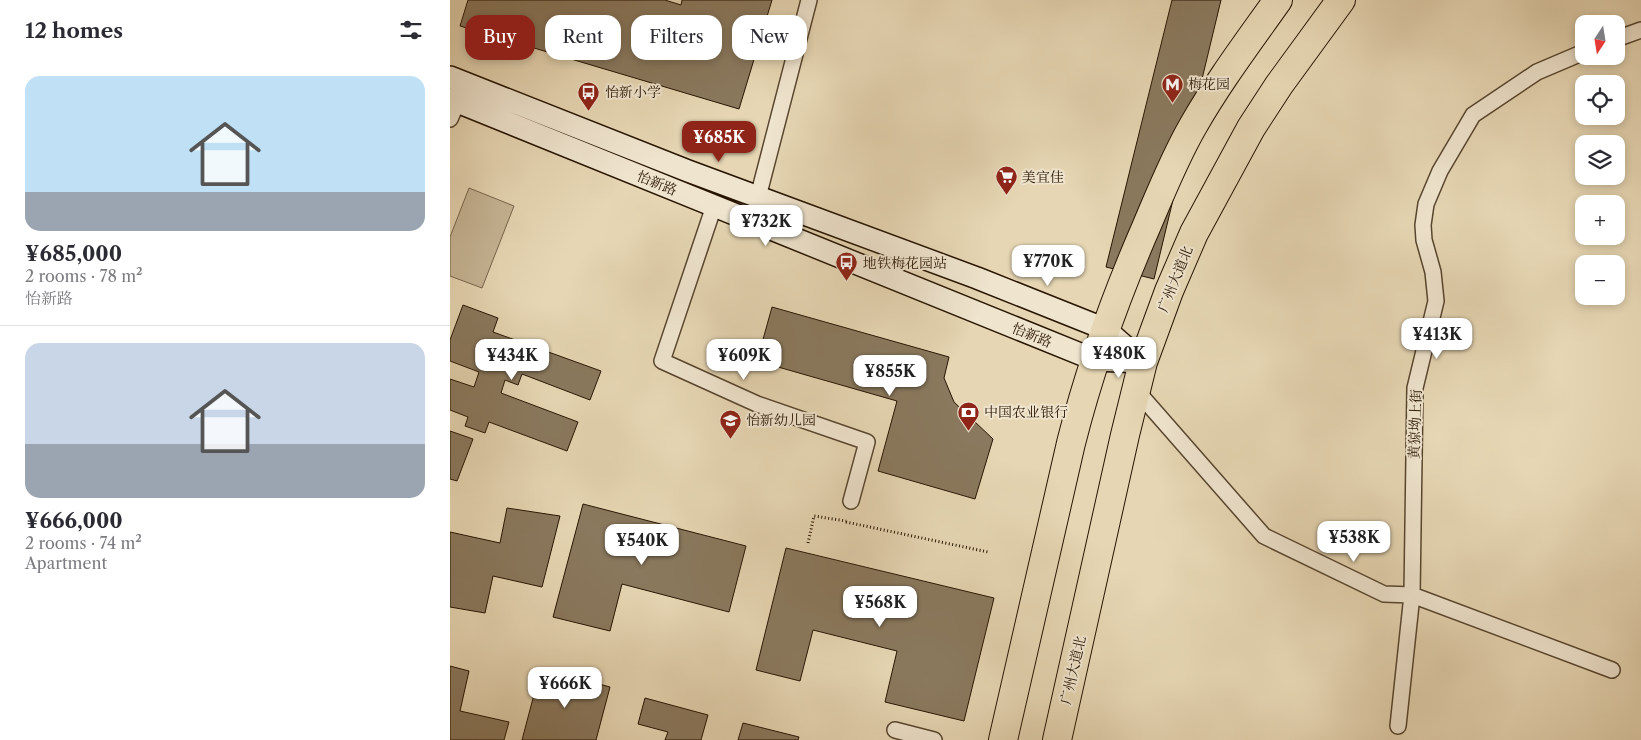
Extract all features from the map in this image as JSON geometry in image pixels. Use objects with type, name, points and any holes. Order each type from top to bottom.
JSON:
[{"type":"highway","points":[[1003,740],[1071,443],[1081,403],[1105,330],[1158,198],[1185,141],[1221,82],[1278,0]]},
{"type":"highway","name":"广州大道北","points":[[1057,740],[1122,444],[1143,362],[1179,268],[1194,233],[1251,128],[1273,93],[1341,0]]},
{"type":"main road","name":"怡新路","points":[[454,96],[758,197],[976,278],[1105,330],[1143,362]]},
{"type":"main road","name":"怡新路","points":[[454,96],[714,206],[1095,360],[1143,362]]},
{"type":"street","points":[[758,197],[809,0]]},
{"type":"street","points":[[1625,36],[1641,30]]},
{"type":"street","name":"黄猄坳上街","points":[[1398,726],[1412,595],[1415,388],[1436,301],[1433,272],[1423,225],[1426,204],[1440,171],[1473,115],[1537,72],[1575,56]]},
{"type":"street","points":[[714,206],[662,361],[757,404],[867,442],[851,501]]},
{"type":"street","points":[[1136,390],[1264,536],[1384,594],[1412,595],[1612,670]]},
{"type":"street","points":[[895,730],[934,740]]},
{"type":"path","points":[[846,522],[851,501]]},
{"type":"path","points":[[808,543],[814,516],[988,552]]},
{"type":"shaded area","points":[[469,188],[514,206],[482,288],[450,276],[450,237]]},
{"type":"building","points":[[468,0],[665,0],[681,5],[682,0],[772,0],[767,15],[732,15],[732,60],[754,60],[739,109],[574,60],[621,60],[621,15],[545,15],[545,51],[535,48],[535,15],[465,15],[465,27],[460,26]]},
{"type":"building","name":"梅花园","points":[[1172,0],[1221,0],[1154,279],[1106,267]]},
{"type":"building","points":[[463,305],[498,318],[493,332],[601,371],[590,400],[522,374],[518,385],[505,380],[501,393],[578,422],[567,451],[489,422],[485,433],[465,426],[468,417],[450,410],[450,379],[474,387],[479,372],[450,361],[450,340]]},
{"type":"building","points":[[772,307],[949,357],[944,378],[954,402],[993,439],[975,499],[878,471],[897,401],[757,361]]},
{"type":"building","points":[[450,431],[473,439],[457,481],[450,479]]},
{"type":"building","points":[[583,504],[746,546],[729,612],[622,584],[610,631],[553,617]]},
{"type":"building","points":[[507,508],[560,516],[542,587],[493,576],[485,613],[450,607],[450,532],[500,543]]},
{"type":"building","points":[[786,548],[994,598],[964,721],[885,702],[897,651],[813,630],[800,681],[756,670]]},
{"type":"building","points":[[450,666],[469,671],[460,711],[509,722],[504,740],[450,740]]},
{"type":"building","points":[[541,668],[610,687],[596,740],[522,740]]},
{"type":"building","points":[[645,698],[708,715],[701,740],[665,740],[668,732],[638,724]]},
{"type":"building","points":[[743,723],[799,737],[798,740],[738,740]]},
{"type":"place","name":"梅花园","points":[[1172,103]]},
{"type":"place","name":"怡新小学","points":[[589,111]]},
{"type":"place","name":"美宜佳","points":[[1006,196]]},
{"type":"place","name":"地铁梅花园站","points":[[847,282]]},
{"type":"place","name":"中国农业银行","points":[[968,431]]},
{"type":"place","name":"怡新幼儿园","points":[[730,439]]}]
